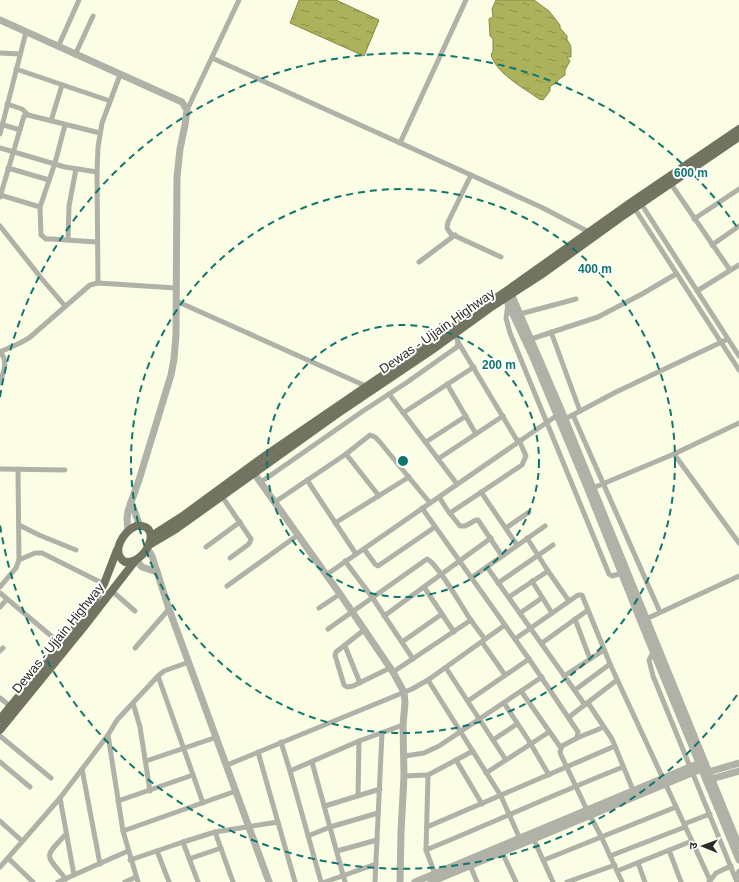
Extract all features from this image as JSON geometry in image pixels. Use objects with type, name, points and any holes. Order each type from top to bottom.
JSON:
[{"type":"main road","name":"Dewas - Ujjain Highway","points":[[370,388],[455,333],[739,129]]},
{"type":"main road","name":"Dewas - Ujjain Highway","points":[[536,274],[590,232],[671,184],[738,138]]},
{"type":"main road","name":"Dewas - Ujjain Highway","points":[[148,547],[151,536],[252,470],[507,295]]},
{"type":"main road","name":"Dewas - Ujjain Highway","points":[[0,719],[98,609],[148,547],[176,529],[222,495],[252,470]]},
{"type":"main road","points":[[128,531],[132,528],[140,526],[147,529],[151,536]]},
{"type":"main road","name":"Dewas - Ujjain Highway","points":[[0,730],[87,613],[104,584],[119,544],[128,531]]},
{"type":"main road","points":[[118,550],[118,554],[122,560],[129,562],[136,560]]},
{"type":"street","points":[[58,47],[79,0]]},
{"type":"street","points":[[128,531],[126,519],[171,375],[176,341],[177,167],[187,110],[239,0]]},
{"type":"street","points":[[400,143],[466,0]]},
{"type":"street","points":[[75,55],[93,16]]},
{"type":"street","points":[[0,20],[182,102],[187,110]]},
{"type":"street","points":[[0,134],[1,125],[26,32]]},
{"type":"street","points":[[0,53],[20,54]]},
{"type":"street","points":[[212,58],[543,208],[590,232]]},
{"type":"street","points":[[16,69],[110,101]]},
{"type":"street","points":[[98,283],[96,172],[100,133],[120,74]]},
{"type":"street","points":[[51,121],[62,85]]},
{"type":"street","points":[[7,104],[22,109],[28,115],[100,133]]},
{"type":"street","points":[[28,115],[24,116],[0,196],[40,207]]},
{"type":"street","points":[[64,124],[55,163],[40,207],[41,235],[46,238],[97,242]]},
{"type":"street","points":[[1,125],[20,130]]},
{"type":"street","points":[[0,148],[76,169],[96,172]]},
{"type":"street","points":[[8,168],[49,180]]},
{"type":"street","points":[[68,240],[69,206],[76,169]]},
{"type":"street","points":[[471,175],[447,225],[449,231],[501,257]]},
{"type":"street","points":[[671,184],[730,270]]},
{"type":"street","points":[[694,219],[739,189]]},
{"type":"street","points":[[636,204],[676,274],[739,370]]},
{"type":"street","points":[[636,204],[697,291],[739,356]]},
{"type":"street","points":[[0,226],[42,280],[65,306]]},
{"type":"street","points":[[712,245],[739,226]]},
{"type":"street","points":[[419,262],[455,235]]},
{"type":"street","points":[[697,291],[737,266],[739,272]]},
{"type":"street","points":[[531,339],[598,317],[676,274]]},
{"type":"street","points":[[0,383],[5,367],[5,361],[0,352],[29,338],[90,285],[98,283],[176,288]]},
{"type":"street","points":[[507,295],[520,314],[531,339],[561,416],[646,619],[650,637]]},
{"type":"street","points":[[507,295],[532,355],[593,488],[621,562],[622,573],[656,650],[739,860]]},
{"type":"street","points":[[507,295],[506,318],[510,333],[609,575],[612,576],[622,573]]},
{"type":"street","points":[[520,314],[576,299]]},
{"type":"street","points":[[176,301],[370,388]]},
{"type":"street","points":[[551,332],[580,411]]},
{"type":"street","points":[[450,513],[524,463],[525,453],[458,342],[455,333]]},
{"type":"street","points":[[326,575],[547,423],[561,416],[580,411],[616,392],[728,339]]},
{"type":"street","points":[[261,482],[457,347],[458,342]]},
{"type":"street","points":[[403,413],[474,367]]},
{"type":"street","points":[[447,384],[476,434]]},
{"type":"street","points":[[389,394],[457,484]]},
{"type":"street","points":[[573,414],[660,612]]},
{"type":"street","points":[[426,442],[466,416]]},
{"type":"street","points":[[438,459],[503,416]]},
{"type":"street","points":[[593,488],[674,454],[739,423]]},
{"type":"street","points":[[275,502],[346,454],[368,436],[372,436],[379,441],[430,503]]},
{"type":"street","points":[[346,454],[379,496]]},
{"type":"street","points":[[674,454],[739,543]]},
{"type":"street","points":[[0,469],[65,470]]},
{"type":"street","points":[[0,587],[16,568],[19,560],[18,469]]},
{"type":"street","points":[[252,470],[340,594],[404,692],[404,776],[400,882]]},
{"type":"street","points":[[335,523],[409,477]]},
{"type":"street","points":[[307,480],[356,554]]},
{"type":"street","points":[[481,492],[517,545]]},
{"type":"street","points":[[222,495],[250,537],[250,542],[230,558]]},
{"type":"street","points":[[439,497],[459,525],[463,526],[478,520],[502,556]]},
{"type":"street","points":[[131,501],[140,526]]},
{"type":"street","points":[[422,508],[569,717],[578,732],[577,738]]},
{"type":"street","points":[[506,528],[529,512]]},
{"type":"street","points":[[206,547],[240,522]]},
{"type":"street","points":[[19,525],[76,550]]},
{"type":"street","points":[[471,578],[545,526]]},
{"type":"street","points":[[364,548],[374,564],[378,566],[435,527]]},
{"type":"street","points":[[227,586],[298,536]]},
{"type":"street","points":[[384,616],[491,538]]},
{"type":"street","points":[[528,538],[548,571],[569,601]]},
{"type":"street","points":[[498,583],[553,545]]},
{"type":"street","points":[[148,547],[169,609],[269,882]]},
{"type":"street","points":[[19,560],[35,553],[42,553],[104,584]]},
{"type":"street","points":[[136,560],[142,567],[157,572]]},
{"type":"street","points":[[328,628],[425,560],[429,560],[441,575],[471,620],[505,675]]},
{"type":"street","points":[[345,561],[372,597],[413,659]]},
{"type":"street","points":[[487,567],[574,690],[610,734],[633,790]]},
{"type":"street","points":[[509,597],[548,571]]},
{"type":"street","points":[[646,619],[739,576]]},
{"type":"street","points":[[532,581],[552,613]]},
{"type":"street","points":[[424,587],[454,632]]},
{"type":"street","points":[[112,590],[135,611]]},
{"type":"street","points":[[0,593],[63,647]]},
{"type":"street","points":[[319,608],[340,594]]},
{"type":"street","points":[[515,639],[530,627],[581,594],[617,680],[709,881],[716,873],[735,874],[691,770],[650,665],[649,658],[656,650]]},
{"type":"street","points":[[520,613],[542,598]]},
{"type":"street","points":[[0,607],[7,599]]},
{"type":"street","points":[[135,648],[169,609]]},
{"type":"street","points":[[542,643],[588,610]]},
{"type":"street","points":[[402,642],[442,614]]},
{"type":"street","points":[[575,619],[590,659]]},
{"type":"street","points":[[364,630],[334,655],[344,686],[349,687],[360,683],[413,659],[471,620]]},
{"type":"street","points":[[227,764],[412,689],[446,668],[505,625]]},
{"type":"street","points":[[345,646],[360,683]]},
{"type":"street","points":[[564,676],[604,650]]},
{"type":"street","points":[[468,701],[529,659]]},
{"type":"street","points":[[0,867],[60,798],[117,720],[133,702],[164,671],[189,662]]},
{"type":"street","points":[[574,690],[610,664]]},
{"type":"street","points":[[446,668],[506,760]]},
{"type":"street","points":[[158,676],[203,803]]},
{"type":"street","points":[[404,756],[424,753],[432,750],[542,677]]},
{"type":"street","points":[[428,680],[501,796],[520,838]]},
{"type":"street","points":[[569,717],[617,680]]},
{"type":"street","points":[[521,691],[561,748],[561,755],[622,882]]},
{"type":"street","points":[[0,698],[10,706]]},
{"type":"street","points":[[133,702],[140,727],[150,790]]},
{"type":"street","points":[[504,703],[549,775]]},
{"type":"street","points":[[493,740],[517,724]]},
{"type":"street","points":[[290,771],[359,741],[404,725]]},
{"type":"street","points":[[561,748],[577,738],[604,727]]},
{"type":"street","points":[[486,773],[550,732]]},
{"type":"street","points":[[375,882],[382,733]]},
{"type":"street","points":[[108,734],[123,831],[130,860],[137,879],[125,882]]},
{"type":"street","points":[[0,736],[51,778]]},
{"type":"street","points":[[146,761],[217,737]]},
{"type":"street","points":[[358,796],[359,741]]},
{"type":"street","points":[[281,742],[321,882]]},
{"type":"street","points":[[427,827],[615,746]]},
{"type":"street","points":[[404,776],[428,775],[473,751]]},
{"type":"street","points":[[258,752],[295,882]]},
{"type":"street","points":[[456,760],[482,804]]},
{"type":"street","points":[[0,762],[30,787]]},
{"type":"street","points":[[312,762],[345,882]]},
{"type":"street","points":[[705,771],[739,763]]},
{"type":"street","points":[[426,850],[510,816],[576,786],[623,767]]},
{"type":"street","points":[[82,769],[100,864]]},
{"type":"street","points":[[501,850],[520,838],[589,813],[691,770],[739,771]]},
{"type":"street","points":[[705,771],[739,845]]},
{"type":"street","points":[[118,800],[193,775]]},
{"type":"street","points":[[428,775],[426,850],[435,874]]},
{"type":"street","points":[[415,882],[501,850],[534,840],[633,790],[664,782]]},
{"type":"street","points":[[325,806],[380,789]]},
{"type":"street","points":[[123,831],[236,791]]},
{"type":"street","points":[[60,798],[74,875]]},
{"type":"street","points":[[544,860],[676,807]]},
{"type":"street","points":[[308,836],[330,827],[378,813]]},
{"type":"street","points":[[610,856],[685,826],[710,814]]},
{"type":"street","points":[[0,821],[22,841]]},
{"type":"street","points":[[130,860],[215,832],[278,822]]},
{"type":"street","points":[[215,832],[233,882]]},
{"type":"street","points":[[66,834],[48,856],[66,879]]},
{"type":"street","points":[[336,851],[377,840]]},
{"type":"street","points":[[534,840],[554,882]]},
{"type":"street","points":[[617,871],[692,841]]},
{"type":"street","points":[[183,842],[198,882]]},
{"type":"street","points":[[189,859],[221,848]]},
{"type":"street","points":[[501,850],[516,882]]},
{"type":"street","points":[[670,850],[681,882]]},
{"type":"street","points":[[157,851],[169,882]]},
{"type":"street","points":[[58,882],[128,852]]},
{"type":"street","points":[[8,858],[33,882]]},
{"type":"street","points":[[431,882],[448,879],[469,863]]},
{"type":"street","points":[[469,863],[477,882]]},
{"type":"street","points":[[638,863],[645,882]]},
{"type":"street","points":[[325,882],[376,864]]},
{"type":"street","points":[[567,882],[615,865]]},
{"type":"water","points":[[299,0],[336,0],[379,20],[364,56],[290,23]]},
{"type":"water","points":[[496,0],[534,0],[549,11],[567,36],[567,40],[571,48],[571,57],[567,57],[570,61],[565,70],[565,75],[558,80],[557,83],[550,86],[550,91],[543,100],[539,99],[511,80],[498,68],[494,61],[491,54],[493,52],[493,39],[490,36],[489,19],[493,17],[492,9]]}]
